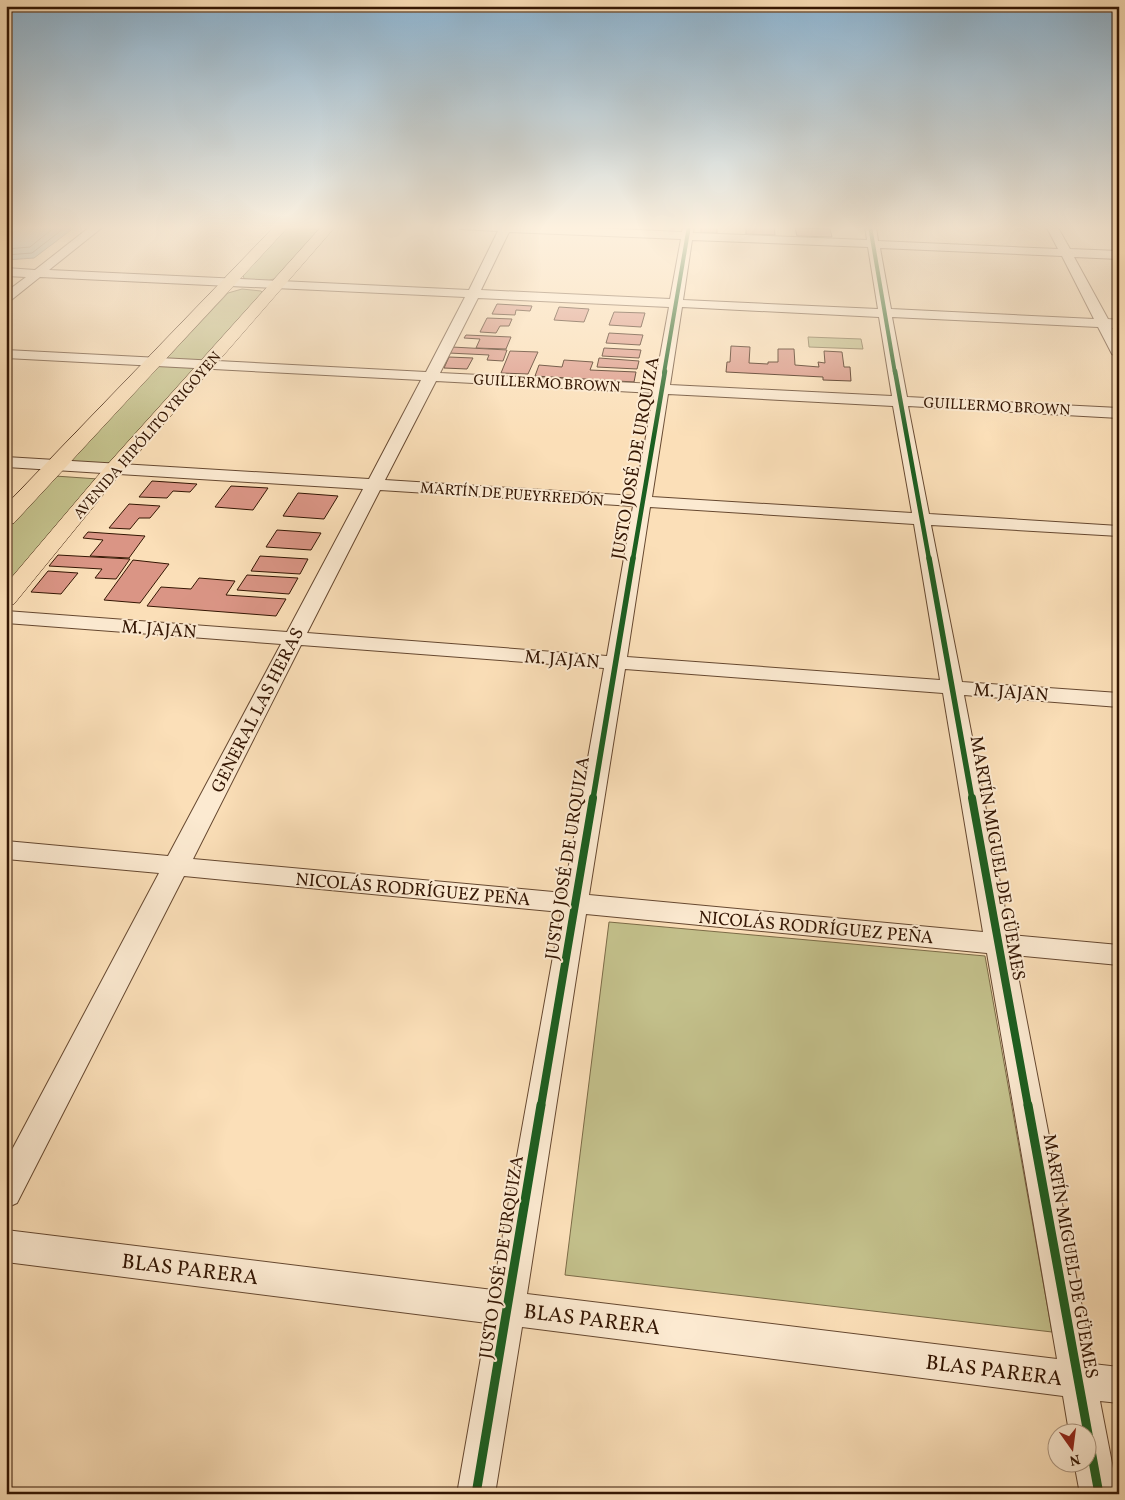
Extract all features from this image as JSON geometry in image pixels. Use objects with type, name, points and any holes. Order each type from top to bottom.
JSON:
[{"type":"main road","points":[[6,518],[217,296]]},
{"type":"main road","name":"AVENIDA HIPÓLITO YRIGOYEN","points":[[6,599],[114,469],[209,365],[269,296]]},
{"type":"street","name":"GENERAL LAS HERAS","points":[[6,1193],[472,296]]},
{"type":"street","points":[[535,296],[1119,324]]},
{"type":"street","name":"JUSTO JOSÉ DE URQUIZA","points":[[476,1494],[661,388],[679,296]]},
{"type":"street","name":"MARTÍN MIGUEL DE GÜEMES","points":[[883,296],[921,519],[1099,1494]]},
{"type":"street","points":[[1088,296],[1119,354]]},
{"type":"street","name":"GUILLERMO BROWN","points":[[6,354],[1119,413]]},
{"type":"street","name":"MARTÍN DE PUEYRREDÓN","points":[[6,462],[1119,532]]},
{"type":"street","name":"M. JAJAN","points":[[6,617],[1119,700]]},
{"type":"street","name":"NICOLÁS RODRÍGUEZ PEÑA","points":[[6,850],[1119,955]]},
{"type":"street","name":"BLAS PARERA","points":[[6,1246],[1119,1385]]},
{"type":"shaded area","points":[[225,296],[262,296],[203,362],[165,360]]},
{"type":"shaded area","points":[[808,337],[861,339],[863,349],[809,347]]},
{"type":"shaded area","points":[[159,366],[196,368],[110,465],[68,462]]},
{"type":"shaded area","points":[[55,476],[98,479],[6,587],[6,531]]},
{"type":"shaded area","points":[[609,922],[985,956],[1052,1332],[565,1275]]},
{"type":"building","points":[[497,304],[532,306],[530,311],[516,310],[515,315],[492,314]]},
{"type":"building","points":[[559,307],[589,309],[584,322],[554,320]]},
{"type":"building","points":[[614,312],[645,313],[641,327],[609,325]]},
{"type":"building","points":[[487,318],[512,319],[509,326],[500,326],[496,333],[480,332]]},
{"type":"building","points":[[609,333],[643,335],[640,345],[606,343]]},
{"type":"building","points":[[466,335],[511,337],[506,349],[476,348],[480,339],[464,338]]},
{"type":"building","points":[[731,346],[750,347],[749,363],[768,364],[768,362],[778,362],[778,349],[794,349],[795,365],[819,367],[818,362],[825,363],[824,351],[842,352],[844,367],[850,367],[851,381],[823,380],[823,377],[726,372],[727,362],[730,362]]},
{"type":"building","points":[[452,347],[507,350],[503,361],[487,360],[489,355],[449,353]]},
{"type":"building","points":[[604,348],[641,350],[639,358],[602,356]]},
{"type":"building","points":[[510,351],[538,352],[528,374],[501,373]]},
{"type":"building","points":[[449,357],[473,358],[467,369],[444,368]]},
{"type":"building","points":[[599,358],[639,361],[637,369],[597,367]]},
{"type":"building","points":[[564,360],[593,362],[590,370],[636,372],[634,382],[535,376],[539,365],[562,367]]},
{"type":"building","points":[[152,481],[197,484],[190,492],[173,491],[167,498],[139,497]]},
{"type":"building","points":[[231,486],[268,488],[253,510],[215,507]]},
{"type":"building","points":[[298,493],[338,496],[324,519],[283,516]]},
{"type":"building","points":[[129,504],[160,506],[150,518],[139,518],[130,529],[109,528]]},
{"type":"building","points":[[277,530],[321,533],[311,550],[266,547]]},
{"type":"building","points":[[88,532],[145,536],[129,558],[90,556],[103,540],[83,538]]},
{"type":"building","points":[[58,555],[130,559],[116,579],[95,578],[102,569],[49,566]]},
{"type":"building","points":[[260,556],[308,559],[300,574],[251,571]]},
{"type":"building","points":[[133,560],[169,564],[140,603],[104,600]]},
{"type":"building","points":[[48,571],[78,573],[61,594],[31,592]]},
{"type":"building","points":[[247,575],[298,578],[289,594],[237,590]]},
{"type":"building","points":[[199,578],[235,581],[226,595],[286,599],[276,616],[147,606],[161,587],[191,589]]},
{"type":"cycle path","points":[[476,1494],[677,296]]},
{"type":"cycle path","points":[[882,296],[1099,1494]]}]
